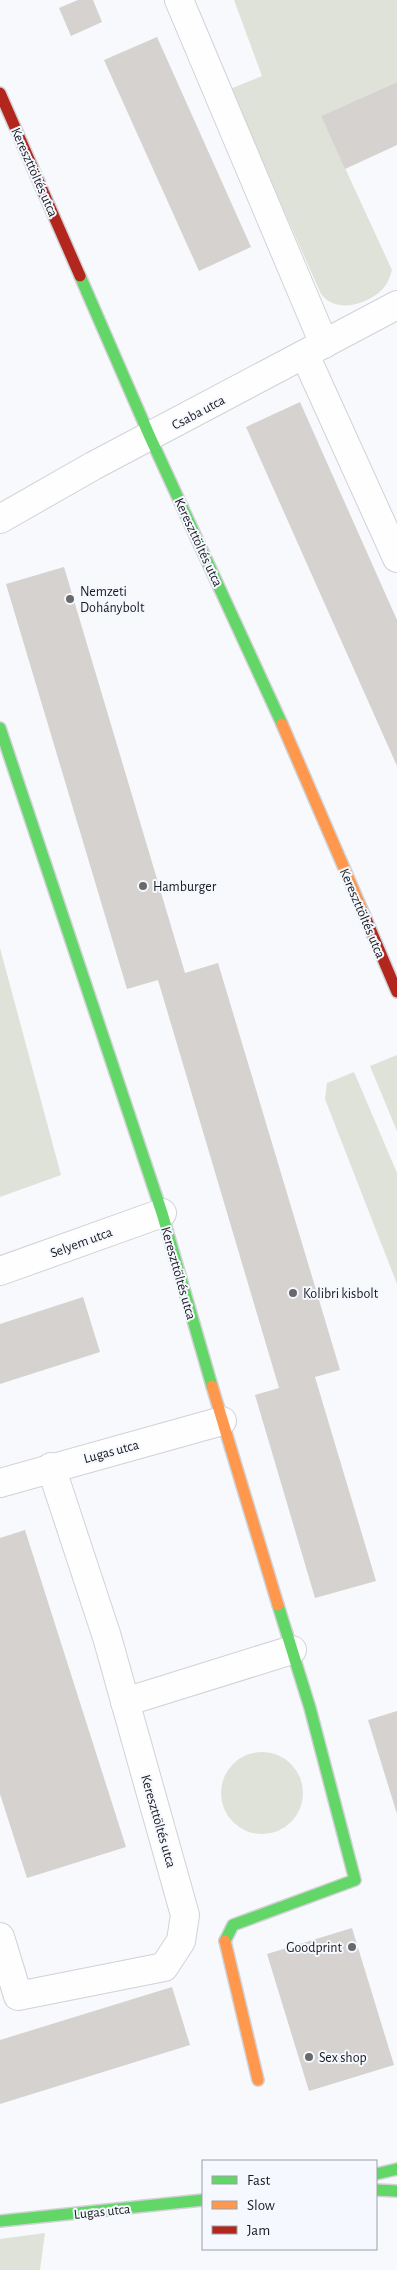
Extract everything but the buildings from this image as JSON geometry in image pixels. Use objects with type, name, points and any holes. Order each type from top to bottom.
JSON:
[{"type":"street","points":[[179,0],[397,558]]},
{"type":"street","name":"Kereszttöltés utca","points":[[0,93],[150,437],[303,769],[397,992]]},
{"type":"street","name":"Csaba utca","points":[[0,519],[93,466],[397,305]]},
{"type":"street","name":"Kereszttöltés utca","points":[[0,728],[162,1213],[222,1421],[292,1650],[355,1880],[233,1925],[225,1941],[258,2080]]},
{"type":"street","name":"Selyem utca","points":[[0,1271],[162,1213]]},
{"type":"street","name":"Lugas utca","points":[[0,1483],[222,1421]]},
{"type":"street","name":"Kereszttöltés utca","points":[[9,1998],[164,1967],[180,1940],[186,1915],[125,1702],[52,1468]]},
{"type":"street","points":[[125,1702],[292,1650]]},
{"type":"street","points":[[0,1937],[9,1998]]},
{"type":"street","points":[[377,2174],[397,2169]]},
{"type":"street","points":[[377,2190],[397,2191]]},
{"type":"street","name":"Lugas utca","points":[[0,2221],[202,2200]]},
{"type":"shaded area","points":[[234,0],[397,0],[397,82],[321,116],[392,270],[389,280],[380,292],[364,302],[345,305],[336,304],[321,294],[230,89],[262,76]]},
{"type":"shaded area","points":[[0,948],[61,1175],[0,1197]]},
{"type":"shaded area","points":[[397,1055],[397,1131],[370,1066]]},
{"type":"shaded area","points":[[354,1072],[397,1173],[397,1284],[325,1099],[327,1083]]},
{"type":"shaded area","points":[[262,1752],[278,1755],[291,1764],[300,1777],[303,1793],[300,1809],[291,1822],[278,1831],[262,1834],[246,1831],[233,1822],[224,1809],[221,1793],[224,1777],[233,1764],[246,1755]]},
{"type":"shaded area","points":[[45,2233],[40,2270],[0,2270],[0,2239]]},
{"type":"traffic: fast","points":[[80,276],[150,437],[282,724]]},
{"type":"traffic: fast","points":[[0,728],[162,1213],[212,1386]]},
{"type":"traffic: fast","points":[[225,1941],[233,1925],[355,1880],[310,1708],[278,1605]]},
{"type":"traffic: fast","points":[[377,2174],[397,2169]]},
{"type":"traffic: fast","points":[[377,2190],[397,2191]]},
{"type":"traffic: fast","points":[[0,2221],[202,2200]]},
{"type":"traffic: slow","points":[[282,724],[366,919]]},
{"type":"traffic: slow","points":[[212,1386],[278,1605]]},
{"type":"traffic: slow","points":[[225,1941],[258,2080]]},
{"type":"traffic: jam","points":[[0,93],[80,276]]},
{"type":"traffic: jam","points":[[366,919],[397,992]]},
{"type":"place","name":"Nemzeti Dohánybolt","points":[[70,599]]},
{"type":"place","name":"Hamburger","points":[[143,886]]},
{"type":"place","name":"Kolibri kisbolt","points":[[293,1293]]},
{"type":"place","name":"Goodprint","points":[[352,1947]]},
{"type":"place","name":"Sex shop","points":[[309,2057]]}]
